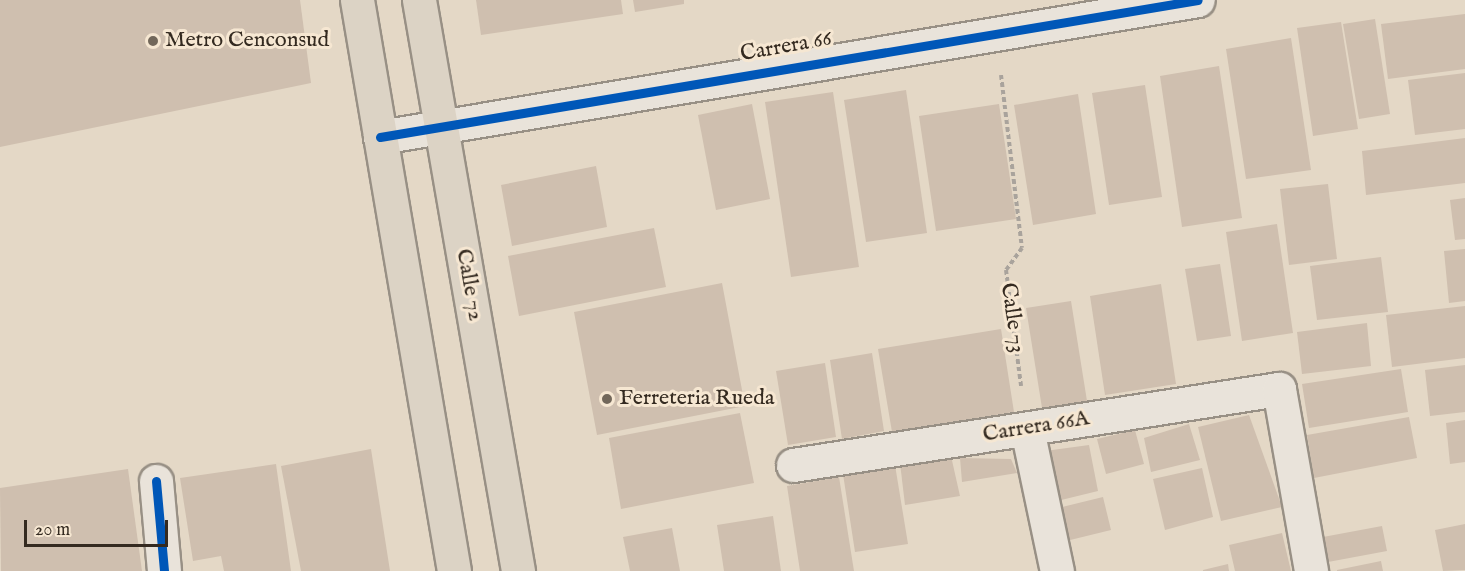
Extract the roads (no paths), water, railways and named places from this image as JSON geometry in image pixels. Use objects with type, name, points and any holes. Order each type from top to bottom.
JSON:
[{"type":"main road","points":[[357,0],[454,571]]},
{"type":"main road","name":"Calle 72","points":[[419,0],[518,571]]},
{"type":"street","name":"Carrera 66","points":[[380,136],[1198,0]]},
{"type":"street","name":"Carrera 66A","points":[[793,465],[1280,389],[1311,571]]},
{"type":"street","points":[[1027,429],[1057,571]]},
{"type":"street","points":[[156,481],[164,571]]},
{"type":"place","name":"Metro Cenconsud","points":[[153,41]]},
{"type":"place","name":"Ferreteria Rueda","points":[[607,399]]}]
